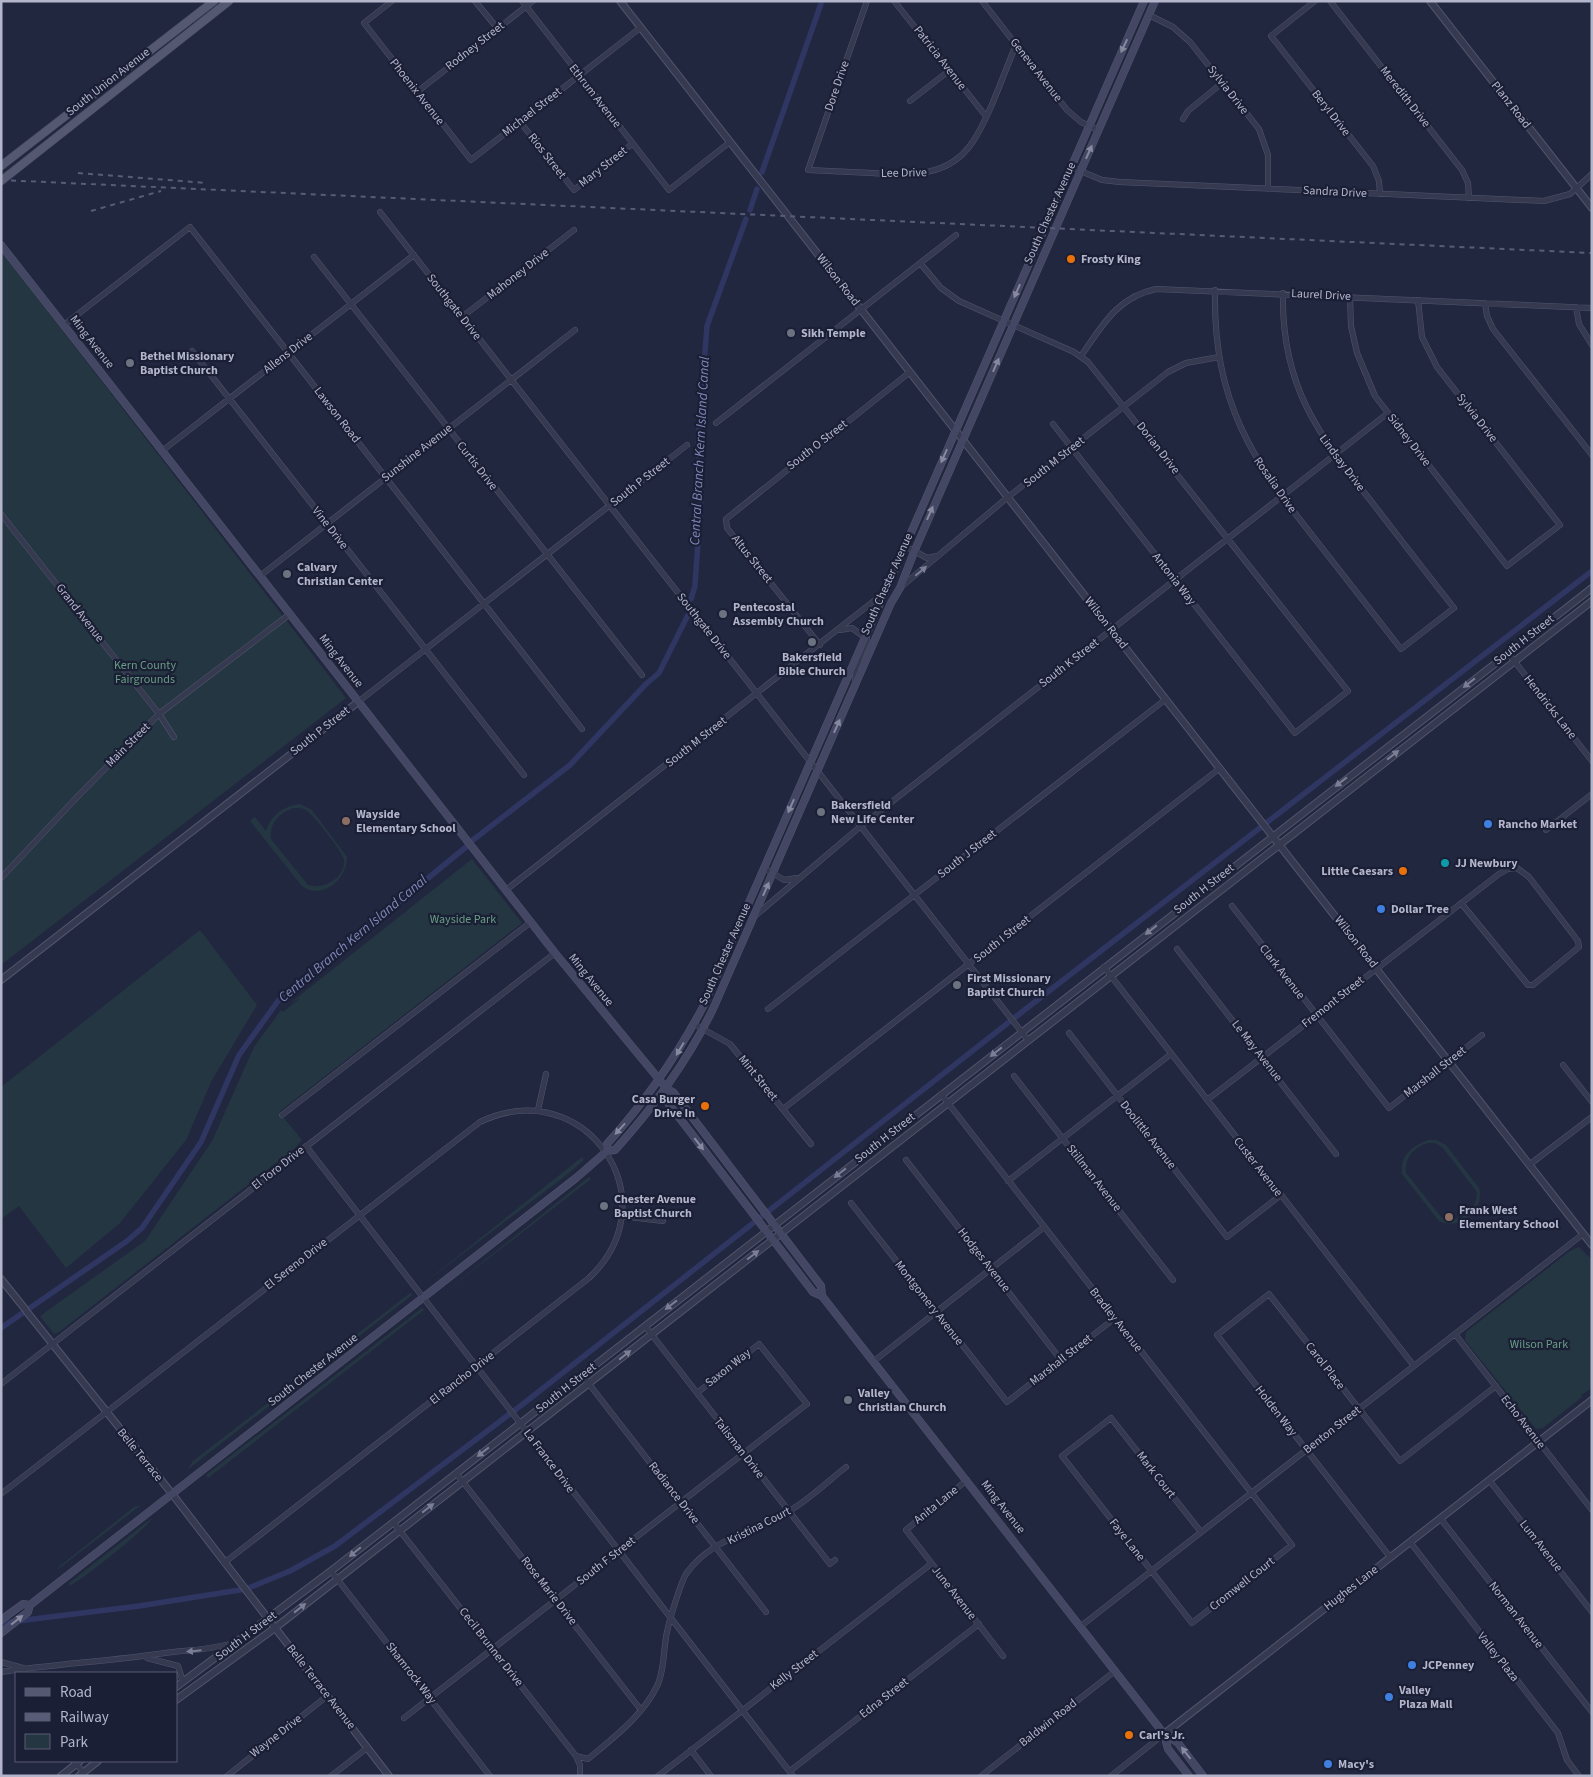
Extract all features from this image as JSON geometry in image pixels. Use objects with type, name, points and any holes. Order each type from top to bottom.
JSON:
[{"type":"main road","name":"South Union Avenue","points":[[1,166],[214,1]]},
{"type":"main road","points":[[199,26],[200,19],[218,1]]},
{"type":"main road","name":"South Union Avenue","points":[[1,181],[229,1]]},
{"type":"main road","name":"South Chester Avenue","points":[[606,1151],[607,1144],[660,1080],[694,1024],[1144,1]]},
{"type":"main road","name":"South Chester Avenue","points":[[1,1633],[28,1612],[30,1605],[424,1298],[576,1178],[606,1151],[615,1150],[666,1089],[703,1029],[753,918],[875,639],[900,588],[1013,324],[1155,1]]},
{"type":"main road","points":[[148,65],[149,59],[176,38],[182,27]]},
{"type":"main road","points":[[97,105],[104,94],[127,74],[134,64]]},
{"type":"main road","points":[[45,146],[48,138],[84,109],[83,104]]},
{"type":"main road","name":"Ming Avenue","points":[[1,245],[555,954],[666,1089],[673,1092],[821,1286],[822,1296]]},
{"type":"main road","name":"Ming Avenue","points":[[666,1089],[665,1096],[668,1103],[813,1292],[822,1296],[874,1361],[1164,1734],[1178,1743],[1204,1776]]},
{"type":"main road","name":"South Chester Avenue","points":[[1,1620],[23,1604],[30,1605]]},
{"type":"main road","name":"Ming Avenue","points":[[1164,1734],[1168,1749],[1189,1776]]},
{"type":"street","name":"Phoenix Avenue","points":[[392,1],[364,23],[471,160]]},
{"type":"street","points":[[475,1],[498,29]]},
{"type":"street","name":"Ethrum Avenue","points":[[522,1],[668,190],[730,142]]},
{"type":"street","name":"Rodney Street","points":[[417,92],[533,1]]},
{"type":"street","name":"Wilson Road","points":[[620,1],[1592,1245]]},
{"type":"street","name":"Dore Drive","points":[[808,170],[867,1]]},
{"type":"street","name":"Patricia Avenue","points":[[894,1],[985,116]]},
{"type":"street","name":"Geneva Avenue","points":[[982,1],[1067,110],[1089,126],[1098,130]]},
{"type":"street","name":"Beryl Drive","points":[[1315,1],[1271,36],[1373,166],[1379,181],[1380,194]]},
{"type":"street","name":"Meredith Drive","points":[[1330,1],[1462,170],[1468,183],[1470,198]]},
{"type":"street","name":"Planz Road","points":[[1430,1],[1592,208]]},
{"type":"street","name":"Sylvia Drive","points":[[1149,15],[1182,34],[1262,136],[1268,154],[1268,189]]},
{"type":"street","name":"Michael Street","points":[[471,160],[640,28]]},
{"type":"street","name":"Lee Drive","points":[[808,170],[914,175],[932,172],[950,164],[966,151],[977,134],[1016,45]]},
{"type":"street","points":[[910,101],[950,70]]},
{"type":"street","points":[[1183,119],[1188,111],[1222,83]]},
{"type":"street","name":"Rios Street","points":[[520,122],[574,190]]},
{"type":"street","name":"Mary Street","points":[[574,190],[632,144]]},
{"type":"street","name":"Sandra Drive","points":[[1071,167],[1091,176],[1114,182],[1544,202],[1561,198],[1577,189],[1592,174]]},
{"type":"street","name":"Southgate Drive","points":[[380,212],[1028,1040]]},
{"type":"street","name":"Lawson Road","points":[[64,325],[190,228],[582,729]]},
{"type":"street","name":"Mahoney Drive","points":[[462,317],[574,230]]},
{"type":"street","points":[[716,423],[956,235]]},
{"type":"street","name":"Allens Drive","points":[[162,451],[414,255]]},
{"type":"street","name":"Curtis Drive","points":[[314,257],[642,675]]},
{"type":"street","name":"Dorian Drive","points":[[920,263],[934,281],[950,295],[1081,356],[1095,369],[1125,406],[1348,691],[1295,733]]},
{"type":"street","name":"Laurel Drive","points":[[1081,356],[1114,309],[1136,294],[1166,288],[1592,308]]},
{"type":"street","name":"Rosalia Drive","points":[[1215,290],[1219,357],[1229,396],[1244,437],[1262,470],[1281,497],[1401,649]]},
{"type":"street","name":"Lindsay Drive","points":[[1283,294],[1284,326],[1292,372],[1311,419],[1334,455],[1454,608],[1401,649]]},
{"type":"street","name":"Sidney Drive","points":[[1350,297],[1352,326],[1357,353],[1368,382],[1388,413],[1507,566]]},
{"type":"street","name":"Sylvia Drive","points":[[1418,300],[1422,336],[1437,367],[1560,524],[1507,566]]},
{"type":"street","points":[[1485,303],[1487,316],[1493,329],[1592,455]]},
{"type":"street","points":[[1576,307],[1579,324],[1592,345]]},
{"type":"street","name":"Sunshine Avenue","points":[[260,576],[575,330]]},
{"type":"street","name":"Vine Drive","points":[[192,351],[524,775]]},
{"type":"street","name":"South M Street","points":[[900,588],[1008,498],[1177,367],[1219,357]]},
{"type":"street","name":"South O Street","points":[[726,519],[910,372]]},
{"type":"street","name":"South K Street","points":[[753,918],[861,826],[1388,413]]},
{"type":"street","name":"Antonia Way","points":[[1053,424],[1295,733]]},
{"type":"street","name":"South P Street","points":[[1,980],[687,445]]},
{"type":"street","name":"Grand Avenue","points":[[1,514],[159,714],[174,737]]},
{"type":"street","name":"Altus Street","points":[[726,519],[727,528],[820,645]]},
{"type":"street","points":[[905,546],[926,558],[942,554]]},
{"type":"street","name":"South H Street","points":[[178,1686],[268,1620],[645,1326],[773,1222],[1022,1032],[1592,588]]},
{"type":"street","points":[[875,639],[872,632],[881,608],[883,596]]},
{"type":"street","name":"South M Street","points":[[506,890],[883,596]]},
{"type":"street","name":"South H Street","points":[[178,1699],[275,1628],[1592,601]]},
{"type":"street","name":"Main Street","points":[[1,878],[79,794],[159,714],[290,614]]},
{"type":"street","points":[[837,631],[852,628],[865,636],[868,642],[856,668],[855,685]]},
{"type":"street","name":"Hendricks Lane","points":[[1508,653],[1592,761]]},
{"type":"street","name":"South J Street","points":[[768,1009],[1166,699]]},
{"type":"street","name":"South I Street","points":[[783,1109],[1220,768]]},
{"type":"street","points":[[1546,830],[1592,794]]},
{"type":"street","points":[[764,868],[784,880],[791,881],[802,876]]},
{"type":"street","name":"Fremont Street","points":[[1207,1100],[1376,968],[1461,903],[1508,869],[1517,868],[1528,877],[1579,944],[1577,950],[1532,985],[1528,986],[1461,903]]},
{"type":"street","name":"Clark Avenue","points":[[1232,906],[1389,1108]]},
{"type":"street","points":[[282,1115],[530,922]]},
{"type":"street","name":"Le May Avenue","points":[[1177,949],[1336,1154]]},
{"type":"street","name":"El Toro Drive","points":[[1,1384],[555,954]]},
{"type":"street","name":"Custer Avenue","points":[[1104,967],[1414,1366]]},
{"type":"street","name":"Mint Street","points":[[694,1024],[730,1044],[811,1144]]},
{"type":"street","name":"Doolittle Avenue","points":[[1069,1033],[1227,1236],[1281,1195]]},
{"type":"street","name":"Marshall Street","points":[[1389,1108],[1482,1035]]},
{"type":"street","points":[[1008,1181],[1171,1054]]},
{"type":"street","points":[[1562,1065],[1592,1102]]},
{"type":"street","points":[[538,1110],[546,1074]]},
{"type":"street","name":"Stillman Avenue","points":[[1014,1076],[1173,1280]]},
{"type":"street","name":"Bradley Avenue","points":[[941,1094],[1292,1545]]},
{"type":"street","name":"El Sereno Drive","points":[[1,1494],[480,1122],[511,1111],[538,1110],[576,1123],[606,1151]]},
{"type":"street","points":[[1530,1165],[1592,1117]]},
{"type":"street","name":"La France Drive","points":[[306,1146],[510,1407],[526,1432],[791,1774]]},
{"type":"street","name":"El Rancho Drive","points":[[224,1563],[596,1272],[615,1244],[622,1216],[620,1184],[606,1151]]},
{"type":"street","name":"Hodges Avenue","points":[[906,1160],[1061,1360]]},
{"type":"street","name":"Montgomery Avenue","points":[[852,1203],[1007,1402]]},
{"type":"street","points":[[622,1216],[663,1221]]},
{"type":"street","points":[[874,1361],[1044,1227]]},
{"type":"street","name":"Benton Street","points":[[1081,1626],[1583,1234]]},
{"type":"street","name":"Belle Terrace","points":[[1,1279],[252,1599]]},
{"type":"street","points":[[682,1310],[685,1300],[704,1279]]},
{"type":"street","name":"Holden Way","points":[[1269,1294],[1217,1335],[1390,1557]]},
{"type":"street","name":"Carol Place","points":[[1269,1294],[1400,1461],[1496,1386]]},
{"type":"street","name":"Marshall Street","points":[[1007,1402],[1115,1318]]},
{"type":"street","name":"Talisman Drive","points":[[645,1326],[830,1564],[835,1560]]},
{"type":"street","name":"Echo Avenue","points":[[1455,1334],[1592,1510]]},
{"type":"street","name":"Saxon Way","points":[[696,1392],[759,1344],[807,1404]]},
{"type":"street","name":"Radiance Drive","points":[[582,1375],[766,1612]]},
{"type":"street","name":"South F Street","points":[[404,1718],[807,1404]]},
{"type":"street","name":"Hughes Lane","points":[[1111,1776],[1489,1480],[1591,1404]]},
{"type":"street","name":"Faye Lane","points":[[1111,1418],[1062,1456],[1192,1623]]},
{"type":"street","name":"Mark Court","points":[[1111,1418],[1200,1532]]},
{"type":"street","name":"Kristina Court","points":[[576,1756],[588,1759],[641,1710],[658,1685],[665,1660],[667,1632],[671,1619],[685,1575],[697,1561],[740,1532],[789,1512],[846,1467]]},
{"type":"street","name":"Rose Marie Drive","points":[[456,1473],[641,1710]]},
{"type":"street","name":"Anita Lane","points":[[906,1530],[967,1480]]},
{"type":"street","name":"Lum Avenue","points":[[1489,1480],[1592,1612]]},
{"type":"street","name":"Norman Avenue","points":[[1440,1518],[1592,1712]]},
{"type":"street","name":"Cecil Brunner Drive","points":[[393,1522],[576,1756],[580,1765],[580,1776]]},
{"type":"street","name":"June Avenue","points":[[906,1530],[1003,1656]]},
{"type":"street","name":"Valley Plaza","points":[[1410,1542],[1558,1734],[1567,1760],[1579,1776]]},
{"type":"street","name":"Cromwell Court","points":[[1192,1623],[1292,1545]]},
{"type":"street","name":"Kelly Street","points":[[658,1776],[931,1564]]},
{"type":"street","name":"Shamrock Way","points":[[330,1571],[490,1776]]},
{"type":"street","name":"Belle Terrace Avenue","points":[[252,1599],[389,1776]]},
{"type":"street","name":"Edna Street","points":[[791,1774],[979,1624]]},
{"type":"street","points":[[1,1672],[214,1649],[240,1641]]},
{"type":"street","points":[[147,1657],[178,1666],[183,1682]]},
{"type":"street","points":[[1,1662],[23,1670]]},
{"type":"street","name":"Baldwin Road","points":[[981,1776],[1116,1671]]},
{"type":"street","name":"Wayne Drive","points":[[227,1776],[327,1696]]},
{"type":"street","points":[[331,1776],[367,1748]]},
{"type":"street","points":[[691,1750],[711,1776]]},
{"type":"street","points":[[61,1776],[77,1762],[81,1774],[97,1762]]},
{"type":"green space","name":"Kern County Fairgrounds","points":[[1,251],[346,698],[1,965]]},
{"type":"green space","points":[[300,804],[312,810],[347,857],[343,873],[332,886],[316,891],[308,890],[301,885],[250,821],[255,817],[266,831],[271,820],[278,812]],"holes":[[[294,808],[304,809],[315,818],[339,849],[344,860],[341,872],[327,884],[320,886],[308,885],[271,839],[272,828],[276,819],[284,812]]]},
{"type":"green space","name":"Wayside Park","points":[[472,859],[522,923],[279,1112],[302,1140],[295,1148],[54,1334],[40,1316],[145,1241],[212,1141],[254,1047],[281,1010],[283,1012],[300,998],[289,1004]]},
{"type":"green space","points":[[200,930],[257,1005],[212,1080],[186,1140],[120,1223],[66,1268],[19,1206],[1,1219],[1,1087]]},
{"type":"green space","points":[[1436,1140],[1446,1145],[1479,1188],[1478,1204],[1474,1211],[1462,1221],[1447,1223],[1439,1221],[1402,1174],[1403,1162],[1408,1152],[1423,1142]],"holes":[[[1435,1143],[1443,1148],[1477,1192],[1471,1210],[1455,1219],[1442,1218],[1406,1173],[1407,1162],[1411,1154],[1423,1145]]]},
{"type":"green space","points":[[582,1157],[584,1160],[569,1173],[423,1284]]},
{"type":"green space","points":[[589,1177],[591,1179],[435,1300]]},
{"type":"green space","name":"Wilson Park","points":[[1579,1247],[1592,1260],[1592,1388],[1581,1395],[1582,1397],[1543,1428],[1536,1429],[1465,1340],[1466,1332],[1570,1251]]},
{"type":"green space","points":[[410,1293],[412,1295],[187,1470],[193,1461]]},
{"type":"green space","points":[[422,1308],[424,1310],[208,1478],[206,1475]]},
{"type":"green space","points":[[141,1505],[57,1570],[134,1507]]},
{"type":"green space","points":[[152,1518],[114,1553],[69,1586],[69,1583]]},
{"type":"waterway","name":"Central Branch Kern Island Canal","points":[[762,172],[822,1]]},
{"type":"waterway","name":"Central Branch Kern Island Canal","points":[[750,210],[757,189]]},
{"type":"waterway","name":"Central Branch Kern Island Canal","points":[[691,599],[695,586],[701,497],[698,444],[707,326],[746,219]]},
{"type":"waterway","points":[[1,1623],[139,1606],[246,1589],[290,1571],[335,1546],[523,1404],[1018,1015],[1592,571]]},
{"type":"waterway","name":"Central Branch Kern Island Canal","points":[[473,840],[570,765],[646,684],[659,673],[688,615]]},
{"type":"waterway","name":"Central Branch Kern Island Canal","points":[[1,1328],[127,1241],[142,1228],[201,1142],[239,1055],[278,1001],[466,847]]},
{"type":"railway","points":[[78,173],[207,183]]},
{"type":"railway","points":[[1,180],[1592,253]]},
{"type":"railway","points":[[91,211],[161,191]]},
{"type":"place","name":"Frosty King","points":[[1071,259]]},
{"type":"place","name":"Sikh Temple","points":[[791,333]]},
{"type":"place","name":"Bethel Missionary Baptist Church","points":[[130,363]]},
{"type":"place","name":"Calvary Christian Center","points":[[287,574]]},
{"type":"place","name":"Pentecostal Assembly Church","points":[[723,614]]},
{"type":"place","name":"Bakersfield Bible Church","points":[[812,642]]},
{"type":"place","name":"Bakersfield New Life Center","points":[[821,812]]},
{"type":"place","name":"Wayside Elementary School","points":[[346,821]]},
{"type":"place","name":"Rancho Market","points":[[1488,824]]},
{"type":"place","name":"JJ Newbury","points":[[1445,863]]},
{"type":"place","name":"Little Caesars","points":[[1403,871]]},
{"type":"place","name":"Dollar Tree","points":[[1381,909]]},
{"type":"place","name":"First Missionary Baptist Church","points":[[957,985]]},
{"type":"place","name":"Casa Burger Drive In","points":[[705,1106]]},
{"type":"place","name":"Chester Avenue Baptist Church","points":[[604,1206]]},
{"type":"place","name":"Frank West Elementary School","points":[[1449,1217]]},
{"type":"place","name":"Valley Christian Church","points":[[848,1400]]},
{"type":"place","name":"JCPenney","points":[[1412,1665]]},
{"type":"place","name":"Valley Plaza Mall","points":[[1389,1697]]},
{"type":"place","name":"Carl's Jr.","points":[[1129,1735]]},
{"type":"place","name":"Macy's","points":[[1328,1764]]}]
